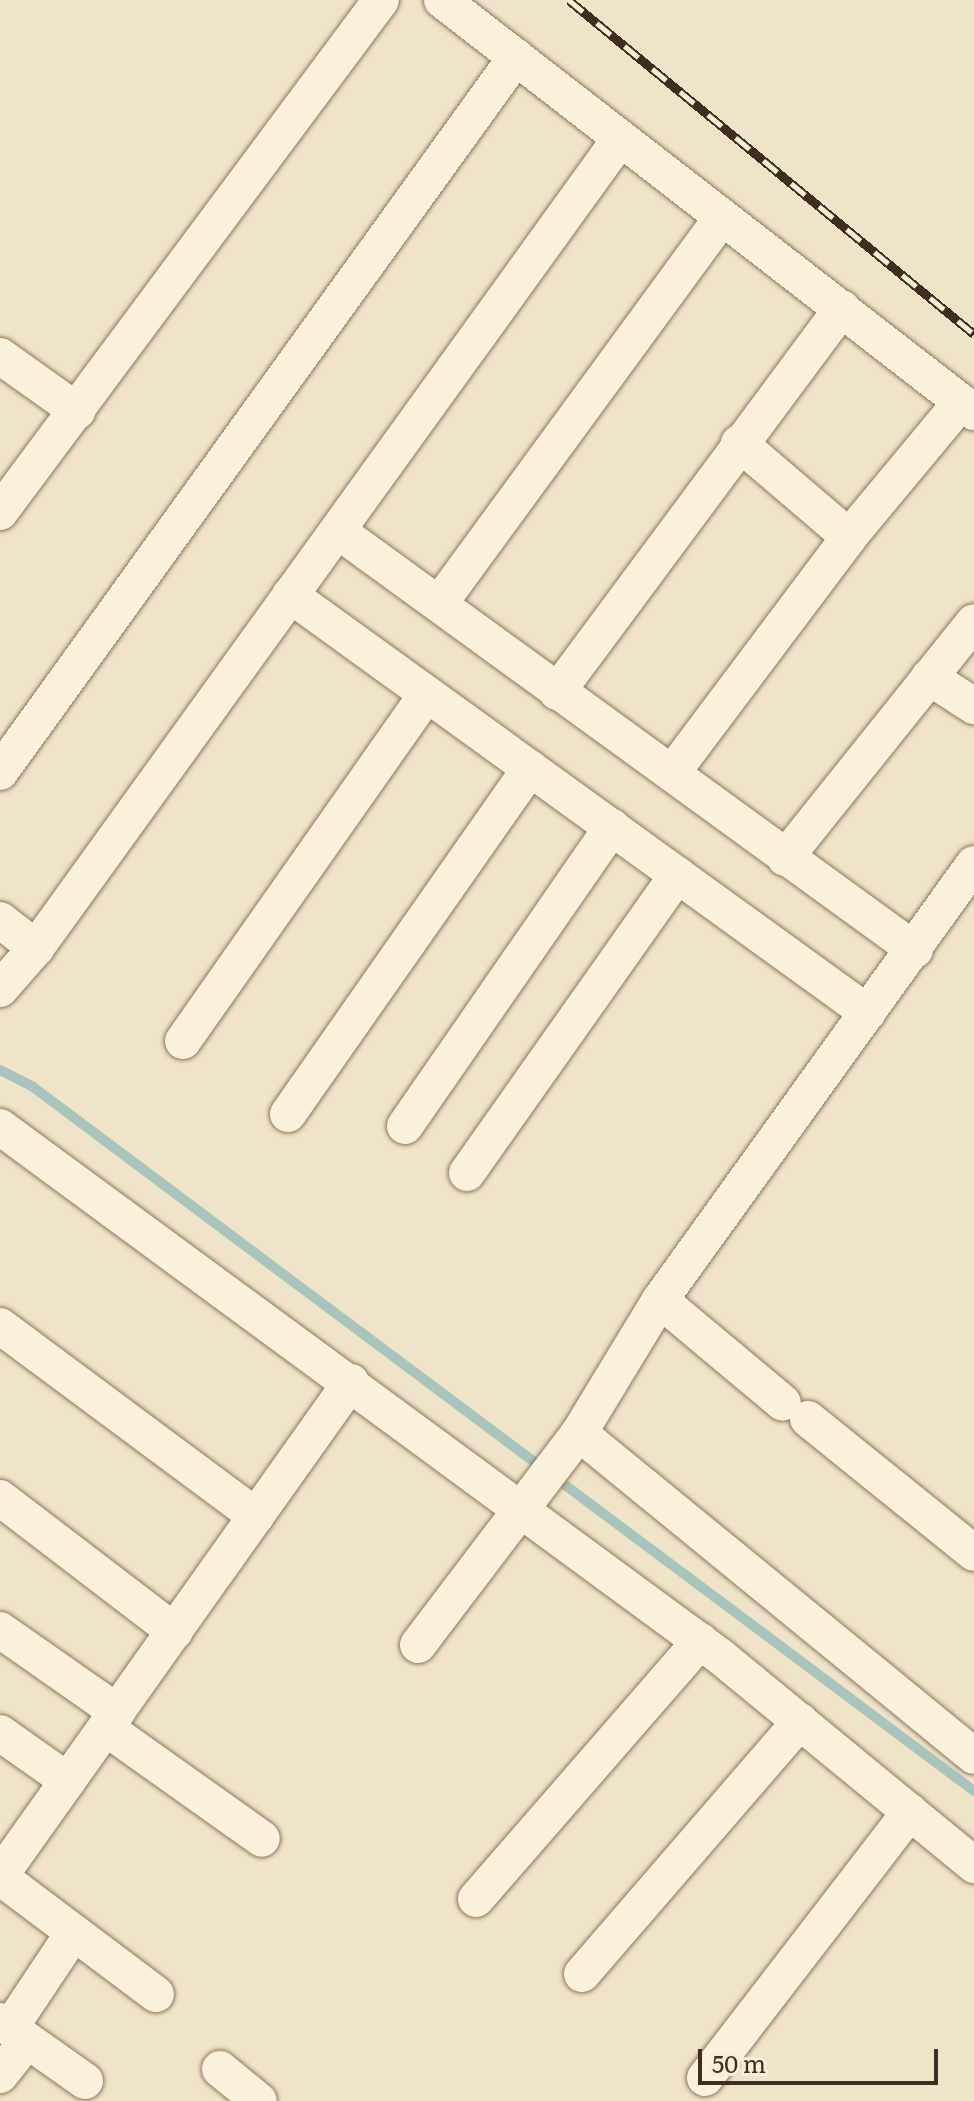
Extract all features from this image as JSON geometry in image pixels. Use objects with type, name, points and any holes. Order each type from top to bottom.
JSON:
[{"type":"street","points":[[0,512],[381,0]]},
{"type":"street","points":[[442,0],[721,219],[842,308],[968,407],[849,537],[672,773]]},
{"type":"street","points":[[0,772],[516,57]]},
{"type":"street","points":[[0,989],[36,948],[620,139]]},
{"type":"street","points":[[439,604],[721,219]]},
{"type":"street","points":[[557,692],[842,308]]},
{"type":"street","points":[[0,356],[77,411]]},
{"type":"street","points":[[739,443],[849,537]]},
{"type":"street","points":[[338,531],[915,950]]},
{"type":"street","points":[[290,595],[868,1013]]},
{"type":"street","points":[[785,858],[974,622]]},
{"type":"street","points":[[929,677],[974,706]]},
{"type":"street","points":[[183,1041],[427,694]]},
{"type":"street","points":[[288,1114],[530,768]]},
{"type":"street","points":[[405,1126],[612,827]]},
{"type":"street","points":[[418,1645],[579,1433],[660,1300],[974,864]]},
{"type":"street","points":[[467,1173],[677,875]]},
{"type":"street","points":[[0,920],[36,948]]},
{"type":"street","points":[[0,1127],[351,1382],[540,1487],[700,1641],[974,1865]]},
{"type":"street","points":[[660,1300],[974,1553]]},
{"type":"street","points":[[0,1326],[256,1516]]},
{"type":"street","points":[[156,1994],[0,1877],[351,1382]]},
{"type":"street","points":[[579,1433],[974,1756]]},
{"type":"street","points":[[0,1498],[175,1632]]},
{"type":"street","points":[[0,1630],[262,1839]]},
{"type":"street","points":[[476,1899],[700,1641]]},
{"type":"street","points":[[582,1974],[800,1721]]},
{"type":"street","points":[[0,1733],[68,1781]]},
{"type":"street","points":[[705,2078],[910,1812]]},
{"type":"street","points":[[0,2075],[12,2030],[74,1932]]},
{"type":"street","points":[[12,2030],[85,2081]]},
{"type":"street","points":[[220,2069],[259,2101]]},
{"type":"waterway","points":[[0,1070],[33,1087],[974,1791]]},
{"type":"railway","points":[[569,0],[974,334]]}]
